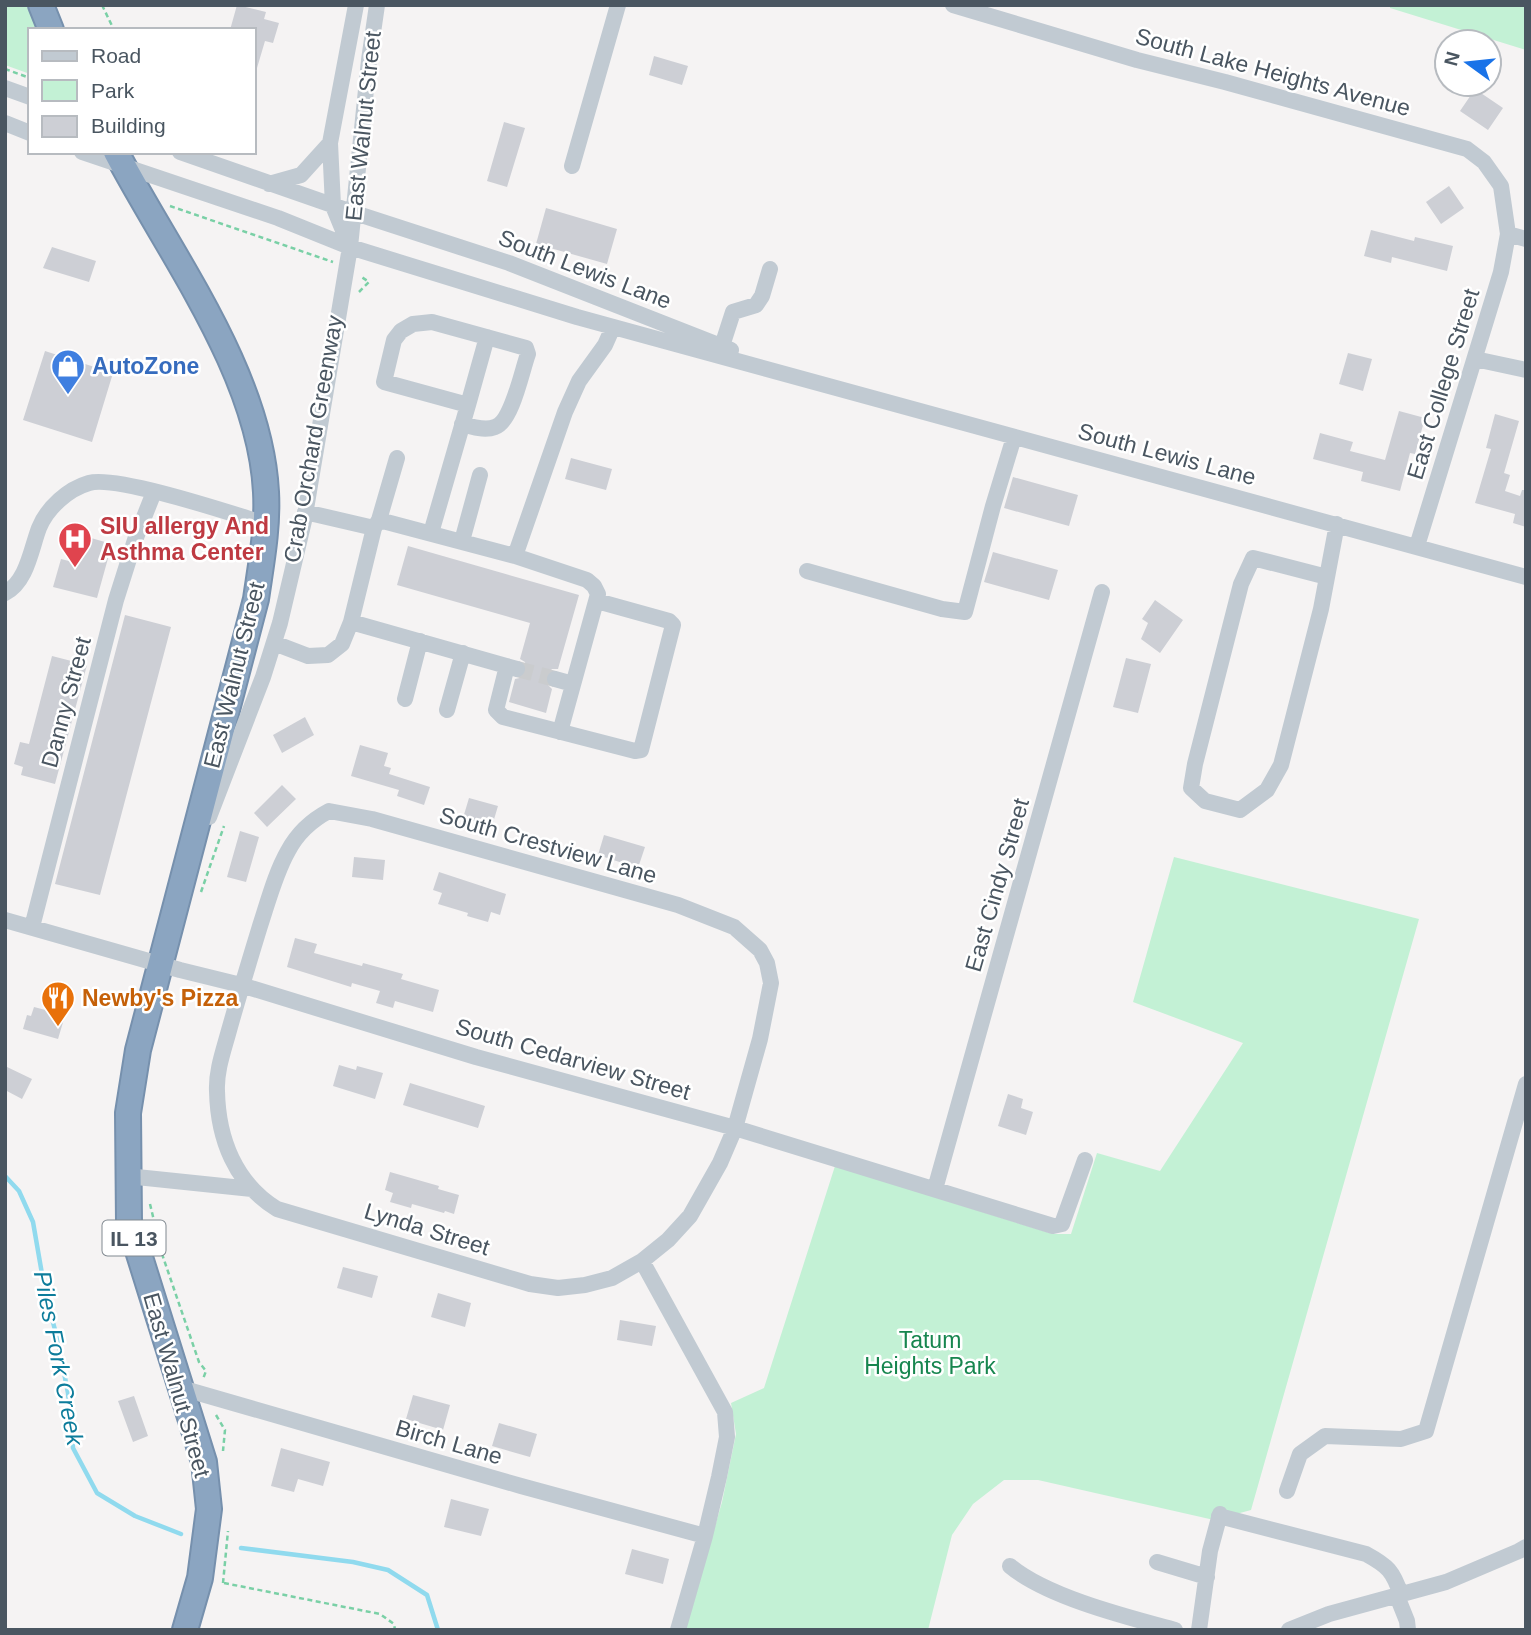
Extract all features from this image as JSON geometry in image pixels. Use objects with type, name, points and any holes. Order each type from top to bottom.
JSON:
[{"type":"highway","points":[[41,5],[50,28]]},
{"type":"highway","name":"East Walnut Street","points":[[120,160],[175,253],[233,365],[262,461],[266,491],[266,524],[256,599],[189,897],[160,965],[130,1089],[137,1177],[129,1222],[204,1462],[209,1509],[200,1578],[185,1630]]},
{"type":"street","name":"East Walnut Street","points":[[350,247],[334,206],[330,143],[356,5]]},
{"type":"street","name":"East Walnut Street","points":[[189,897],[229,766],[281,622],[305,512],[355,214],[369,60],[377,5]]},
{"type":"street","points":[[572,166],[618,5]]},
{"type":"street","name":"South Lake Heights Avenue","points":[[953,5],[1137,60],[1290,99],[1467,149],[1484,162],[1501,186],[1508,234]]},
{"type":"street","points":[[5,88],[28,96]]},
{"type":"street","points":[[5,123],[28,132]]},
{"type":"street","points":[[269,184],[301,175],[330,143]]},
{"type":"street","name":"South Lewis Lane","points":[[92,154],[120,160],[350,247],[612,327],[1526,577]]},
{"type":"street","name":"South Lewis Lane","points":[[186,154],[355,214],[522,268],[796,376]]},
{"type":"street","points":[[1508,234],[1526,239]]},
{"type":"street","name":"East College Street","points":[[1417,546],[1475,359],[1508,234]]},
{"type":"street","points":[[722,346],[733,312],[756,305],[762,296],[770,269]]},
{"type":"street","points":[[463,424],[477,428],[496,427],[507,418],[528,354],[526,348],[432,322],[413,324],[401,331],[394,340],[384,382],[468,405]]},
{"type":"street","points":[[515,556],[565,411],[579,381],[605,345],[612,327]]},
{"type":"street","points":[[431,533],[487,337]]},
{"type":"street","points":[[1475,359],[1526,370]]},
{"type":"street","points":[[807,571],[942,610],[965,612],[1014,436]]},
{"type":"street","points":[[274,643],[308,656],[328,655],[342,644],[351,622],[397,458]]},
{"type":"street","points":[[462,541],[480,475]]},
{"type":"street","points":[[5,593],[12,590],[21,579],[41,524],[52,508],[70,492],[91,482],[110,482],[154,492],[266,524]]},
{"type":"street","name":"Danny Street","points":[[32,927],[116,600],[154,492]]},
{"type":"street","points":[[305,512],[431,533],[515,556],[587,580],[594,586],[597,601],[560,733]]},
{"type":"street","points":[[1327,577],[1253,558],[1241,584],[1195,764],[1191,788],[1205,801],[1240,810],[1267,790],[1281,765],[1305,674],[1327,577],[1337,524]]},
{"type":"street","name":"East Cindy Street","points":[[935,1189],[1101,592]]},
{"type":"street","points":[[351,622],[512,667],[496,710],[503,717],[635,751],[641,750],[673,625],[669,621],[597,601]]},
{"type":"street","points":[[405,699],[420,641]]},
{"type":"street","points":[[447,710],[463,653]]},
{"type":"street","points":[[555,679],[573,684]]},
{"type":"street","name":"South Crestview Lane","points":[[241,985],[274,883],[287,852],[313,821],[329,811],[372,819],[666,902],[734,927],[760,950],[767,963],[771,983],[760,1039],[735,1128]]},
{"type":"street","name":"South Cedarview Street","points":[[5,920],[160,965],[241,985],[477,1057],[735,1128],[1053,1226],[1062,1224],[1085,1160]]},
{"type":"street","name":"Lynda Street","points":[[241,985],[220,1064],[217,1089],[225,1145],[234,1166],[260,1198],[277,1209],[530,1284],[558,1288],[585,1285],[612,1278],[642,1261],[668,1240],[690,1216],[720,1163],[735,1128]]},
{"type":"street","points":[[1287,1491],[1300,1454],[1325,1436],[1401,1439],[1426,1431],[1526,1084]]},
{"type":"street","points":[[137,1177],[252,1189]]},
{"type":"street","points":[[642,1261],[725,1412],[727,1437],[705,1536],[678,1630]]},
{"type":"street","name":"Birch Lane","points":[[180,1388],[705,1536]]},
{"type":"street","points":[[1199,1630],[1210,1551],[1220,1515],[1366,1555],[1385,1564],[1395,1577],[1408,1630]]},
{"type":"street","points":[[1289,1630],[1329,1614],[1446,1583],[1526,1546]]},
{"type":"street","points":[[1157,1562],[1207,1577]]},
{"type":"street","points":[[1010,1566],[1024,1578],[1051,1589],[1117,1614],[1175,1630]]},
{"type":"path","points":[[102,5],[113,28]]},
{"type":"path","points":[[5,69],[28,77]]},
{"type":"path","name":"Crab Orchard Greenway","points":[[166,205],[324,258],[346,268],[369,282],[356,295]]},
{"type":"path","points":[[189,897],[224,824]]},
{"type":"path","points":[[137,1177],[199,1362],[206,1371],[202,1378],[219,1423],[225,1430],[223,1456]]},
{"type":"path","points":[[228,1523],[223,1583],[380,1614],[394,1624],[395,1630]]},
{"type":"green space","points":[[5,5],[26,5],[37,28],[28,28],[28,73],[5,65]]},
{"type":"green space","points":[[1390,5],[1526,5],[1526,50],[1503,43],[1503,28],[1455,28],[1390,8]]},
{"type":"green space","name":"Tatum Heights Park","points":[[1174,857],[1419,919],[1251,1510],[1214,1520],[1038,1480],[1004,1480],[973,1504],[952,1535],[928,1630],[685,1630],[722,1502],[736,1434],[731,1403],[764,1388],[835,1166],[1053,1234],[1071,1234],[1097,1153],[1160,1171],[1243,1043],[1133,1002]]},
{"type":"building","points":[[237,5],[266,12],[264,19],[279,23],[273,43],[265,41],[257,68],[256,28],[231,28]]},
{"type":"building","points":[[654,56],[688,66],[682,85],[649,75]]},
{"type":"building","points":[[1469,98],[1488,98],[1503,108],[1488,130],[1460,111]]},
{"type":"building","points":[[504,122],[525,128],[507,187],[487,181]]},
{"type":"building","points":[[1449,186],[1464,208],[1441,224],[1426,202]]},
{"type":"building","points":[[546,208],[617,229],[607,264],[536,244]]},
{"type":"building","points":[[1371,230],[1414,241],[1415,237],[1453,246],[1447,271],[1392,257],[1391,263],[1364,256]]},
{"type":"building","points":[[52,247],[96,261],[89,282],[43,268]]},
{"type":"building","name":"AutoZone","points":[[45,351],[113,373],[92,442],[23,420]]},
{"type":"building","points":[[1348,353],[1372,359],[1363,391],[1339,384]]},
{"type":"building","points":[[1399,411],[1425,418],[1415,454],[1410,453],[1400,491],[1361,481],[1363,472],[1313,459],[1320,433],[1353,442],[1350,451],[1385,460]]},
{"type":"building","points":[[1495,414],[1519,421],[1504,473],[1510,475],[1505,491],[1520,496],[1522,490],[1526,490],[1526,527],[1513,523],[1515,514],[1475,503],[1491,449],[1486,448]]},
{"type":"building","points":[[571,458],[612,469],[606,490],[565,479]]},
{"type":"building","points":[[1013,477],[1078,495],[1069,526],[1004,508]]},
{"type":"building","points":[[84,536],[112,544],[97,598],[53,587],[61,559],[77,563]]},
{"type":"building","points":[[408,546],[579,595],[558,669],[552,669],[545,676],[545,682],[552,689],[546,713],[509,702],[515,679],[524,677],[527,671],[525,662],[520,659],[530,623],[397,585]]},
{"type":"building","points":[[993,552],[1058,570],[1049,600],[984,582]]},
{"type":"building","points":[[1155,600],[1183,620],[1160,653],[1141,639],[1148,623],[1142,619]]},
{"type":"building","points":[[125,615],[171,627],[100,895],[55,884]]},
{"type":"building","points":[[52,656],[87,665],[55,784],[21,775],[23,767],[14,764],[20,742],[29,744]]},
{"type":"building","points":[[1126,658],[1151,664],[1138,713],[1113,707]]},
{"type":"building","points":[[305,717],[314,735],[282,753],[273,735]]},
{"type":"building","points":[[360,745],[388,753],[384,766],[391,768],[389,774],[430,787],[424,805],[397,796],[399,790],[351,776]]},
{"type":"building","points":[[282,785],[296,799],[267,827],[254,813]]},
{"type":"building","points":[[469,798],[498,806],[492,826],[463,818]]},
{"type":"building","points":[[240,831],[259,837],[246,882],[227,877]]},
{"type":"building","points":[[604,835],[645,847],[638,868],[598,855]]},
{"type":"building","points":[[354,857],[385,860],[383,880],[352,877]]},
{"type":"building","points":[[439,872],[506,894],[500,915],[491,912],[488,922],[438,904],[442,893],[433,890]]},
{"type":"building","points":[[295,938],[317,944],[314,953],[403,974],[401,979],[439,990],[433,1012],[395,1001],[393,1008],[376,1003],[380,991],[352,983],[351,987],[287,967]]},
{"type":"building","points":[[34,1007],[57,1013],[56,1018],[64,1019],[58,1039],[23,1029],[27,1015],[31,1016]]},
{"type":"building","points":[[339,1065],[356,1070],[357,1066],[383,1073],[375,1099],[333,1086]]},
{"type":"building","points":[[5,1066],[32,1079],[22,1099],[5,1090]]},
{"type":"building","points":[[410,1083],[485,1106],[478,1128],[403,1105]]},
{"type":"building","points":[[1008,1094],[1023,1099],[1021,1108],[1033,1112],[1026,1135],[998,1126]]},
{"type":"building","points":[[390,1172],[439,1186],[438,1189],[459,1195],[454,1214],[390,1202],[393,1193],[385,1190]]},
{"type":"building","points":[[343,1267],[378,1276],[372,1298],[337,1288]]},
{"type":"building","points":[[438,1293],[471,1303],[465,1327],[431,1317]]},
{"type":"building","points":[[620,1320],[656,1326],[652,1346],[617,1340]]},
{"type":"building","points":[[413,1395],[450,1405],[443,1430],[406,1419]]},
{"type":"building","points":[[134,1396],[148,1436],[133,1442],[118,1401]]},
{"type":"building","points":[[499,1423],[537,1434],[530,1457],[492,1446]]},
{"type":"building","points":[[281,1448],[330,1462],[323,1486],[298,1479],[294,1492],[271,1486]]},
{"type":"building","points":[[451,1499],[489,1509],[481,1536],[444,1527]]},
{"type":"building","points":[[632,1549],[669,1559],[663,1584],[625,1574]]},
{"type":"waterway","name":"Piles Fork Creek","points":[[5,1176],[19,1191],[33,1222],[46,1297],[68,1393],[73,1448],[97,1493],[135,1516],[181,1534]]},
{"type":"waterway","name":"Piles Fork Creek","points":[[241,1548],[353,1562],[388,1570],[427,1595],[438,1630]]},
{"type":"tunnel","points":[[517,669],[555,679]]},
{"type":"place","name":"AutoZone","points":[[68,396]]},
{"type":"place","name":"SIU allergy And Asthma Center","points":[[75,569]]},
{"type":"place","name":"Newby's Pizza","points":[[58,1028]]}]
